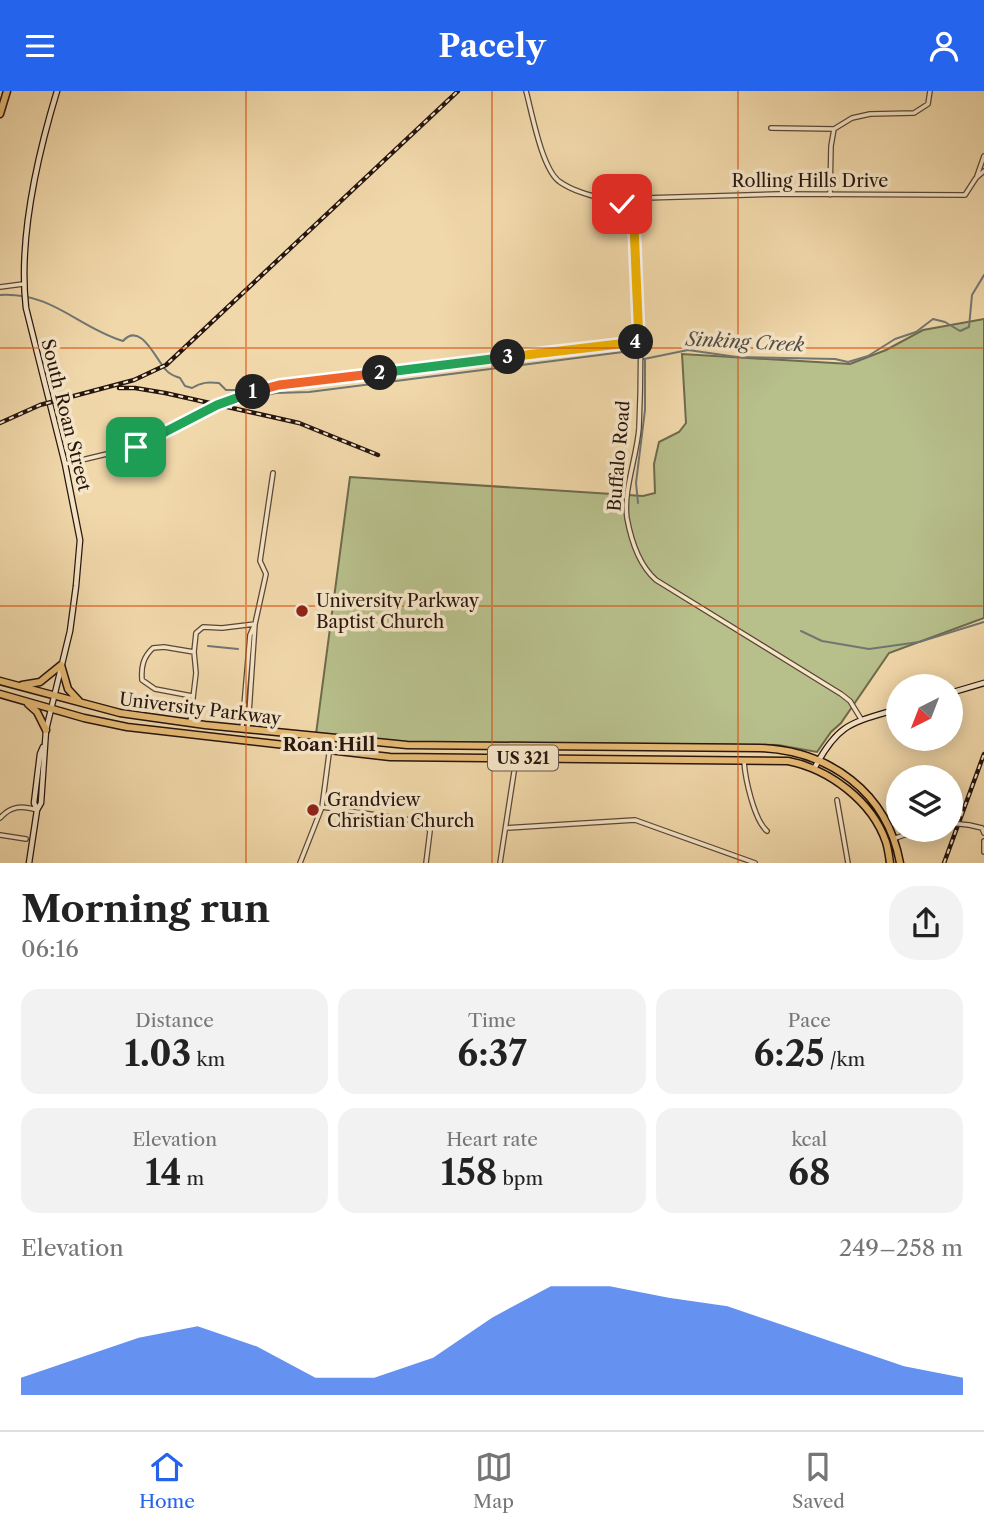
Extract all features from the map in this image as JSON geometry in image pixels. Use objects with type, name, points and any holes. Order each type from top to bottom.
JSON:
[{"type":"highway","points":[[0,114],[7,91]]},
{"type":"highway","points":[[17,685],[40,682],[61,666],[70,693],[87,706]]},
{"type":"highway","name":"University Parkway","points":[[0,681],[87,706],[190,723],[391,745],[773,748],[802,753],[844,774],[863,791],[886,822]]},
{"type":"highway","name":"University Parkway","points":[[0,694],[120,726],[390,758],[789,761],[829,776],[855,797],[878,825],[886,841]]},
{"type":"highway","points":[[24,701],[37,712],[46,730]]},
{"type":"highway","points":[[188,736],[190,723]]},
{"type":"highway","points":[[266,744],[267,732]]},
{"type":"highway","points":[[424,758],[425,745]]},
{"type":"highway","points":[[630,747],[630,759]]},
{"type":"highway","name":"University Parkway","points":[[886,842],[890,863]]},
{"type":"highway","name":"University Parkway","points":[[895,842],[900,863]]},
{"type":"main road","name":"South Roan Street","points":[[29,863],[37,810],[34,803],[40,754],[73,608],[80,540],[23,287],[27,234],[36,179],[57,91]]},
{"type":"main road","points":[[963,689],[984,683]]},
{"type":"main road","points":[[814,769],[828,744],[838,733],[861,719],[886,712]]},
{"type":"street","points":[[526,91],[546,159],[556,180],[567,187],[627,207]]},
{"type":"street","points":[[771,128],[834,128],[852,118],[870,114],[914,113],[928,104],[930,91]]},
{"type":"street","points":[[830,195],[834,128]]},
{"type":"street","points":[[976,178],[984,156]]},
{"type":"street","name":"Rolling Hills Drive","points":[[627,207],[644,198],[778,194],[965,195],[984,171]]},
{"type":"street","name":"Buffalo Road","points":[[627,207],[634,226],[639,342],[639,429],[626,503],[630,529],[640,561],[656,580],[841,694],[850,701],[861,719]]},
{"type":"street","points":[[0,287],[23,287]]},
{"type":"street","points":[[65,464],[136,447],[217,405],[279,385],[639,342]]},
{"type":"street","points":[[245,729],[255,624],[266,573],[260,561],[273,473]]},
{"type":"street","points":[[190,723],[196,673],[196,633],[203,627],[255,624]]},
{"type":"street","points":[[192,696],[155,689],[142,680],[141,672],[144,659],[153,648],[194,652]]},
{"type":"street","points":[[300,863],[322,807],[331,739]]},
{"type":"street","points":[[500,863],[518,746]]},
{"type":"street","points":[[744,759],[745,774],[754,803],[762,826],[767,831]]},
{"type":"street","points":[[837,800],[848,863]]},
{"type":"street","points":[[0,818],[15,807],[37,810]]},
{"type":"street","points":[[322,807],[424,823],[430,831],[426,863]]},
{"type":"street","points":[[506,828],[635,820],[753,863]]},
{"type":"street","points":[[963,824],[982,828],[984,833]]},
{"type":"street","points":[[0,835],[26,839]]},
{"type":"street","points":[[984,841],[984,852]]},
{"type":"green space","points":[[984,319],[984,618],[889,653],[841,723],[817,752],[778,745],[403,742],[316,734],[350,477],[643,496],[655,493],[654,464],[659,442],[679,432],[686,423],[682,354],[850,364],[886,350],[923,330]]},
{"type":"waterway","name":"Sinking Creek","points":[[247,399],[276,393],[309,392],[623,352],[644,359],[688,350],[737,357],[835,359],[848,362],[868,356],[895,339],[916,332],[933,319],[945,322],[960,331],[969,327],[972,295],[984,275]]},
{"type":"waterway","name":"Sinking Creek","points":[[0,295],[35,299],[123,341],[130,336],[136,336],[148,344],[168,372],[180,378],[185,386],[192,388],[202,384],[219,383],[226,390],[236,390]]},
{"type":"waterway","points":[[638,503],[636,483],[645,410],[645,360]]},
{"type":"waterway","points":[[801,631],[822,641],[869,649],[919,642],[984,622]]},
{"type":"waterway","points":[[208,646],[238,649]]},
{"type":"railway","points":[[0,423],[40,405],[134,380],[166,365],[458,91]]},
{"type":"railway","points":[[119,388],[165,393],[299,423],[378,455]]},
{"type":"railway","points":[[944,863],[984,754]]},
{"type":"place","name":"University Parkway Baptist Church","points":[[302,611]]},
{"type":"place","name":"Grandview Christian Church","points":[[313,810]]},
{"type":"district","name":"Roan Hill","points":[[329,744]]},
{"type":"route","points":[[136,447],[217,405],[279,385],[639,342],[634,226],[631,212],[622,204]]}]
